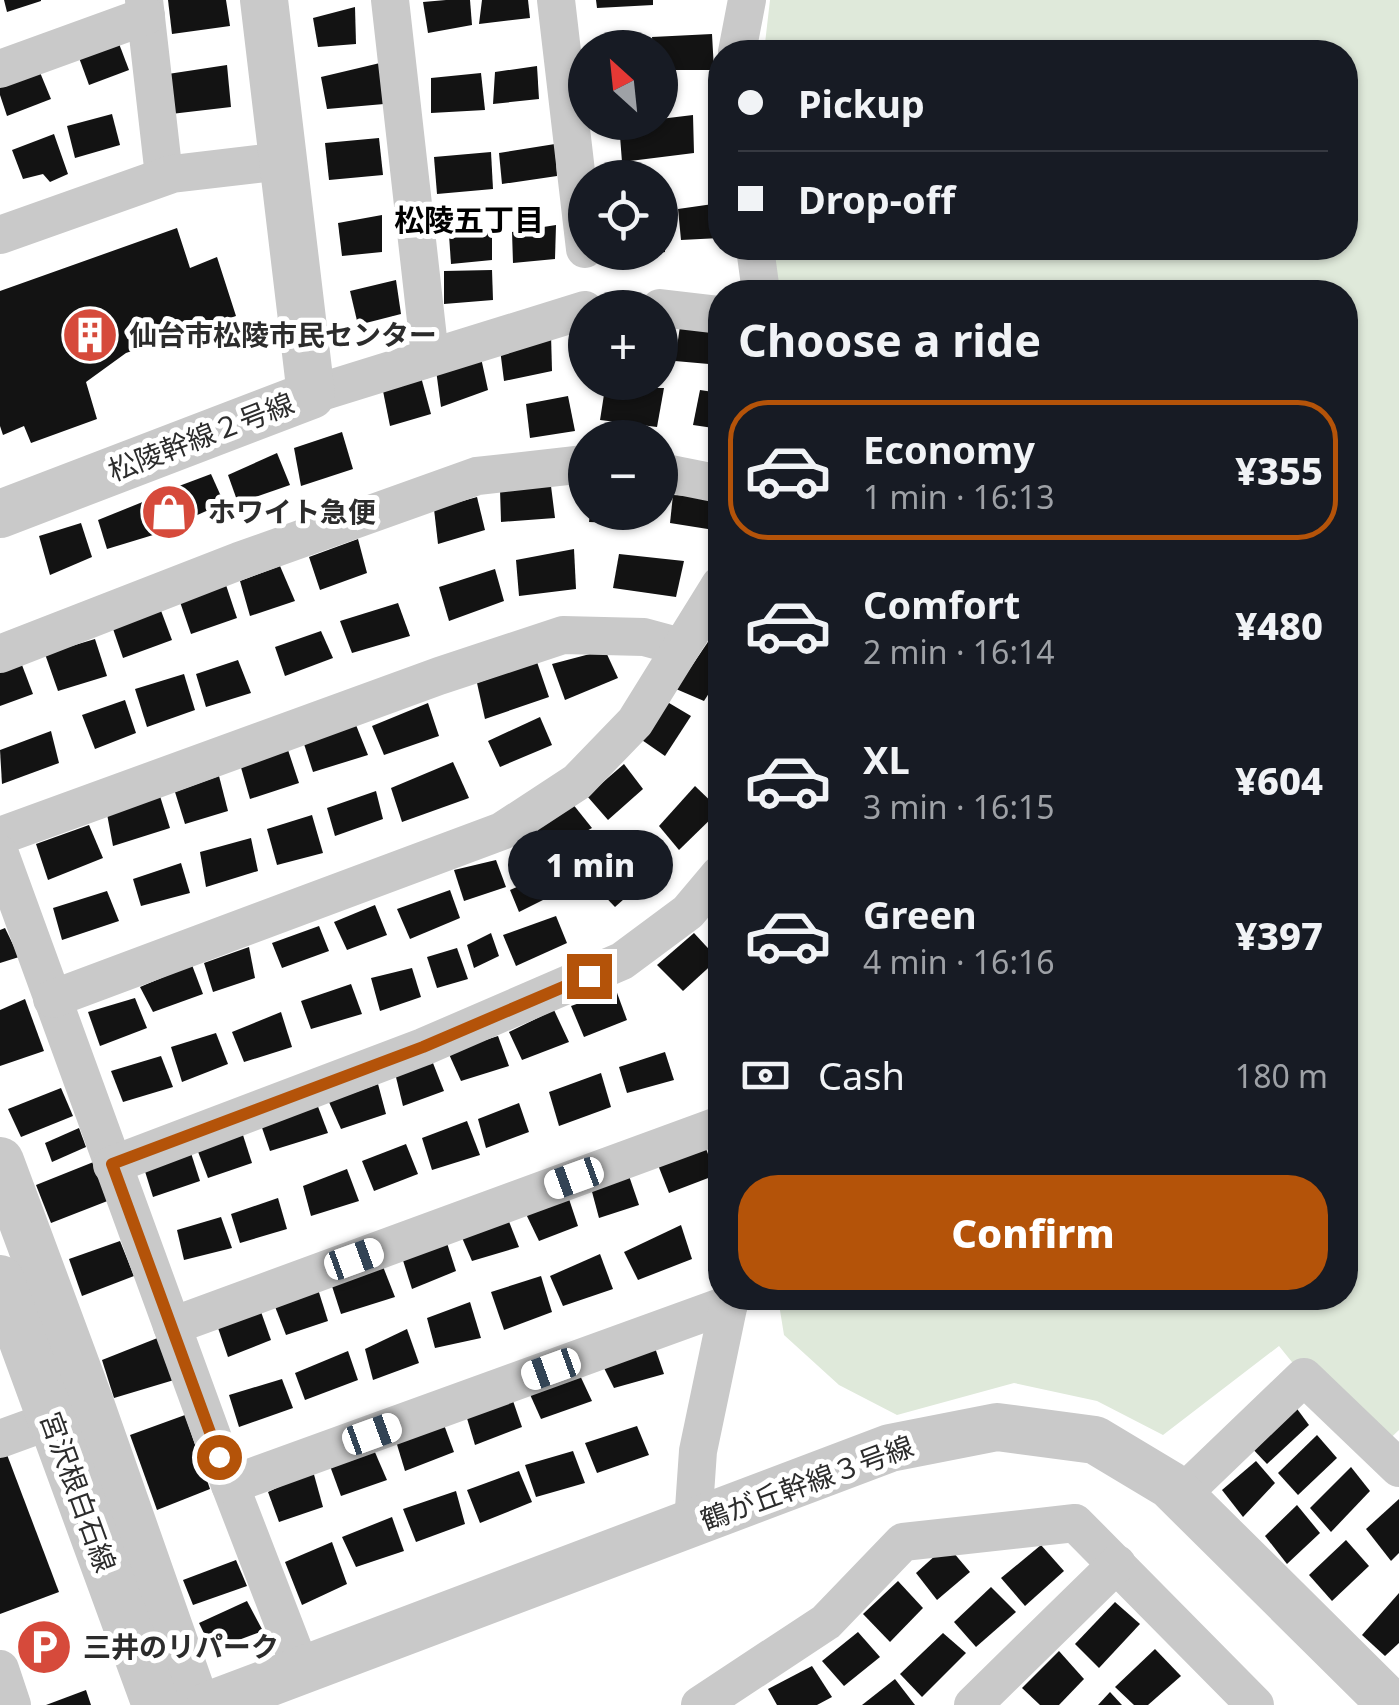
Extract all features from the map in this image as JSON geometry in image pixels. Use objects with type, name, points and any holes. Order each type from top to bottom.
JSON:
[{"type":"street","name":"松陵幹線２号線","points":[[0,514],[311,395],[264,0]]},
{"type":"street","points":[[390,0],[430,356]]},
{"type":"street","points":[[556,0],[574,160]]},
{"type":"street","points":[[739,40],[747,0]]},
{"type":"street","points":[[0,69],[145,8],[164,176]]},
{"type":"street","points":[[0,236],[164,176],[283,160]]},
{"type":"street","points":[[678,310],[708,314]]},
{"type":"street","points":[[311,395],[568,315]]},
{"type":"street","points":[[0,654],[477,476],[568,466]]},
{"type":"street","points":[[678,476],[708,482]]},
{"type":"street","points":[[52,999],[502,831],[577,782],[636,722],[708,604]]},
{"type":"street","points":[[0,836],[446,673],[563,635],[644,637],[681,648]]},
{"type":"street","points":[[0,854],[301,1670]]},
{"type":"street","points":[[112,1164],[423,1047],[622,962],[688,912],[708,888]]},
{"type":"street","points":[[172,1326],[708,1129]]},
{"type":"street","points":[[0,1161],[72,1413],[196,1705]]},
{"type":"street","name":"宮沢根白石線","points":[[0,1278],[72,1413],[156,1705]]},
{"type":"street","points":[[230,1485],[708,1309]]},
{"type":"street","points":[[694,1523],[698,1451],[728,1310]]},
{"type":"street","points":[[1181,1495],[1304,1377],[1392,1449]]},
{"type":"street","points":[[0,1439],[72,1413]]},
{"type":"street","name":"鶴が丘幹線３号線","points":[[210,1705],[890,1448],[997,1427],[1095,1440],[1170,1485],[1392,1705]]},
{"type":"street","points":[[700,1705],[826,1622],[903,1542],[1074,1524],[1117,1564],[1232,1698]]},
{"type":"street","points":[[973,1705],[1117,1564]]},
{"type":"street","points":[[0,1669],[12,1705]]},
{"type":"green space","points":[[770,0],[1399,0],[1399,1430],[1379,1449],[1304,1377],[1279,1346],[1163,1435],[1097,1401],[1014,1383],[897,1415],[839,1385],[784,1335],[780,1310],[1358,1310],[1358,280],[776,280],[773,260],[1358,260],[1358,40],[765,40]]},
{"type":"building","points":[[4,0],[41,0],[41,1],[7,12]]},
{"type":"building","points":[[168,0],[226,0],[230,26],[172,34]]},
{"type":"building","points":[[470,0],[472,25],[428,33],[423,2]]},
{"type":"building","points":[[482,0],[528,0],[530,18],[479,24]]},
{"type":"building","points":[[596,0],[653,0],[653,5],[597,8]]},
{"type":"building","points":[[355,7],[356,44],[318,47],[313,18]]},
{"type":"building","points":[[712,34],[712,40],[708,40],[708,70],[678,70],[678,36]]},
{"type":"building","points":[[118,41],[129,70],[89,85],[78,55]]},
{"type":"building","points":[[380,63],[384,104],[327,109],[321,77]]},
{"type":"building","points":[[227,65],[231,107],[171,114],[168,74]]},
{"type":"building","points":[[537,66],[539,99],[493,104],[495,72]]},
{"type":"building","points":[[39,70],[51,99],[7,116],[0,83]]},
{"type":"building","points":[[481,73],[485,110],[431,113],[431,78]]},
{"type":"building","points":[[112,114],[120,145],[75,158],[67,126]]},
{"type":"building","points":[[693,115],[694,153],[622,160],[620,140],[678,140],[678,117]]},
{"type":"building","points":[[54,134],[68,174],[50,182],[43,174],[23,179],[12,150]]},
{"type":"building","points":[[379,138],[383,175],[329,180],[325,143]]},
{"type":"building","points":[[555,144],[557,176],[502,184],[499,153]]},
{"type":"building","points":[[491,152],[493,189],[437,194],[434,157]]},
{"type":"building","points":[[708,205],[708,239],[681,240],[678,209]]},
{"type":"building","points":[[382,215],[382,252],[342,256],[338,223]]},
{"type":"building","points":[[556,225],[555,259],[513,263],[512,232]]},
{"type":"building","name":"仙台市松陵市民センター","points":[[177,228],[190,268],[217,257],[236,316],[126,353],[86,382],[97,419],[31,443],[24,426],[3,435],[0,291]]},
{"type":"building","points":[[492,228],[492,260],[451,264],[449,235]]},
{"type":"building","points":[[492,270],[493,300],[444,304],[444,271]]},
{"type":"building","points":[[396,280],[401,314],[358,325],[350,291]]},
{"type":"building","points":[[680,326],[708,330],[708,364],[678,361]]},
{"type":"building","points":[[551,334],[552,371],[504,381],[500,349]]},
{"type":"building","points":[[481,358],[488,390],[441,407],[436,370]]},
{"type":"building","points":[[421,377],[431,414],[390,426],[383,391]]},
{"type":"building","points":[[700,390],[708,391],[708,427],[693,425]]},
{"type":"building","points":[[568,396],[573,420],[568,420],[568,432],[530,438],[526,404]]},
{"type":"building","points":[[603,400],[662,400],[658,420],[600,420]]},
{"type":"building","points":[[342,432],[353,469],[301,486],[294,448]]},
{"type":"building","points":[[277,453],[290,485],[238,503],[228,475]]},
{"type":"building","points":[[211,474],[224,503],[173,526],[163,492]]},
{"type":"building","points":[[551,486],[555,518],[501,522],[500,489]]},
{"type":"building","points":[[678,495],[708,497],[708,529],[678,524]]},
{"type":"building","points":[[477,497],[485,530],[438,544],[434,509]]},
{"type":"building","points":[[150,499],[163,532],[107,549],[98,520]]},
{"type":"building","points":[[81,523],[92,557],[50,575],[39,536]]},
{"type":"building","points":[[358,539],[367,573],[320,590],[309,557]]},
{"type":"building","points":[[574,549],[576,589],[519,596],[516,560]]},
{"type":"building","points":[[619,554],[684,561],[676,597],[613,588]]},
{"type":"building","points":[[280,566],[295,601],[250,616],[240,581]]},
{"type":"building","points":[[495,569],[504,601],[449,621],[439,587]]},
{"type":"building","points":[[225,582],[237,618],[191,634],[179,599]]},
{"type":"building","points":[[398,603],[410,636],[352,653],[340,621]]},
{"type":"building","points":[[160,608],[172,640],[123,658],[111,623]]},
{"type":"building","points":[[321,631],[333,658],[285,676],[275,647]]},
{"type":"building","points":[[95,639],[107,676],[58,691],[45,654]]},
{"type":"building","points":[[708,642],[708,695],[704,701],[676,689]]},
{"type":"building","points":[[605,650],[618,678],[565,700],[552,664]]},
{"type":"building","points":[[238,660],[251,693],[206,707],[196,674]]},
{"type":"building","points":[[537,662],[549,697],[485,719],[477,683]]},
{"type":"building","points":[[22,665],[33,694],[0,706],[0,672]]},
{"type":"building","points":[[184,674],[195,710],[147,727],[135,689]]},
{"type":"building","points":[[125,700],[136,733],[95,749],[82,715]]},
{"type":"building","points":[[664,700],[691,716],[665,756],[639,738]]},
{"type":"building","points":[[428,703],[439,736],[384,755],[372,726]]},
{"type":"building","points":[[540,717],[552,745],[500,767],[488,741]]},
{"type":"building","points":[[356,725],[368,755],[313,772],[304,744]]},
{"type":"building","points":[[51,731],[59,763],[2,784],[0,750]]},
{"type":"building","points":[[288,750],[299,783],[250,799],[240,764]]},
{"type":"building","points":[[453,762],[469,798],[402,822],[391,788]]},
{"type":"building","points":[[624,764],[643,789],[608,820],[587,796]]},
{"type":"building","points":[[219,776],[228,811],[185,824],[175,792]]},
{"type":"building","points":[[695,786],[708,798],[708,822],[679,850],[659,826]]},
{"type":"building","points":[[376,791],[383,819],[335,836],[327,808]]},
{"type":"building","points":[[160,796],[170,828],[113,846],[107,814]]},
{"type":"building","points":[[572,803],[592,828],[551,851],[535,826]]},
{"type":"building","points":[[312,815],[323,853],[277,865],[267,829]]},
{"type":"building","points":[[89,825],[103,858],[48,880],[36,844]]},
{"type":"building","points":[[251,838],[258,871],[206,887],[200,852]]},
{"type":"building","points":[[635,842],[661,866],[615,907],[592,883]]},
{"type":"building","points":[[496,860],[506,887],[464,901],[454,870]]},
{"type":"building","points":[[181,863],[190,893],[141,906],[133,879]]},
{"type":"building","points":[[535,879],[545,899],[519,912],[510,890]]},
{"type":"building","points":[[450,890],[460,918],[410,939],[397,909]]},
{"type":"building","points":[[107,891],[119,921],[62,940],[53,908]]},
{"type":"building","points":[[375,905],[387,935],[347,950],[334,922]]},
{"type":"building","points":[[556,916],[567,943],[516,966],[503,935]]},
{"type":"building","points":[[319,926],[329,951],[282,968],[272,943]]},
{"type":"building","points":[[5,928],[19,957],[0,963],[0,930]]},
{"type":"building","points":[[491,933],[499,956],[474,968],[467,945]]},
{"type":"building","points":[[694,933],[708,948],[708,968],[683,991],[657,965]]},
{"type":"building","points":[[249,947],[255,978],[213,992],[204,963]]},
{"type":"building","points":[[457,948],[468,979],[437,988],[427,957]]},
{"type":"building","points":[[192,965],[203,994],[153,1012],[140,987]]},
{"type":"building","points":[[412,968],[421,997],[380,1011],[371,978]]},
{"type":"building","points":[[351,984],[362,1014],[311,1029],[301,1001]]},
{"type":"building","points":[[616,990],[627,1020],[584,1037],[571,1006]]},
{"type":"building","points":[[135,998],[147,1028],[100,1046],[88,1012]]},
{"type":"building","points":[[25,999],[44,1051],[0,1066],[0,1010]]},
{"type":"building","points":[[554,1010],[569,1042],[522,1060],[509,1032]]},
{"type":"building","points":[[281,1012],[292,1047],[244,1062],[232,1032]]},
{"type":"building","points":[[216,1033],[228,1064],[182,1082],[171,1047]]},
{"type":"building","points":[[498,1036],[509,1066],[461,1081],[448,1052]]},
{"type":"building","points":[[665,1052],[674,1080],[627,1093],[619,1067]]},
{"type":"building","points":[[161,1056],[173,1087],[123,1102],[111,1071]]},
{"type":"building","points":[[431,1058],[444,1091],[403,1106],[395,1073]]},
{"type":"building","points":[[601,1073],[611,1107],[559,1126],[549,1092]]},
{"type":"building","points":[[378,1084],[386,1114],[341,1129],[329,1102]]},
{"type":"building","points":[[61,1088],[73,1116],[21,1137],[8,1109]]},
{"type":"building","points":[[519,1103],[529,1132],[486,1148],[478,1119]]},
{"type":"building","points":[[317,1104],[328,1133],[270,1151],[260,1122]]},
{"type":"building","points":[[467,1121],[480,1155],[432,1170],[422,1138]]},
{"type":"building","points":[[79,1128],[86,1147],[52,1162],[45,1143]]},
{"type":"building","points":[[242,1132],[252,1163],[208,1178],[197,1149]]},
{"type":"building","points":[[406,1144],[418,1174],[374,1191],[362,1161]]},
{"type":"building","points":[[705,1146],[708,1178],[669,1193],[658,1165]]},
{"type":"building","points":[[190,1150],[200,1181],[153,1197],[143,1165]]},
{"type":"building","points":[[96,1161],[110,1200],[51,1223],[36,1185]]},
{"type":"building","points":[[347,1169],[359,1201],[311,1216],[303,1186]]},
{"type":"building","points":[[627,1170],[639,1205],[599,1218],[591,1188]]},
{"type":"building","points":[[567,1193],[578,1226],[539,1241],[525,1212]]},
{"type":"building","points":[[278,1198],[287,1229],[240,1243],[231,1214]]},
{"type":"building","points":[[506,1214],[519,1247],[472,1261],[460,1233]]},
{"type":"building","points":[[221,1217],[232,1248],[184,1260],[177,1230]]},
{"type":"building","points":[[681,1225],[692,1259],[638,1280],[624,1252]]},
{"type":"building","points":[[445,1237],[456,1271],[412,1289],[400,1251]]},
{"type":"building","points":[[120,1241],[134,1276],[82,1296],[69,1259]]},
{"type":"building","points":[[600,1254],[613,1289],[563,1306],[550,1276]]},
{"type":"building","points":[[382,1264],[395,1297],[341,1314],[330,1280]]},
{"type":"building","points":[[541,1276],[552,1312],[504,1330],[491,1292]]},
{"type":"building","points":[[317,1286],[328,1321],[286,1335],[274,1304]]},
{"type":"building","points":[[470,1302],[481,1338],[435,1348],[427,1318]]},
{"type":"building","points":[[260,1309],[271,1340],[228,1357],[218,1328]]},
{"type":"building","points":[[407,1329],[419,1363],[373,1380],[365,1349]]},
{"type":"building","points":[[160,1337],[174,1380],[114,1398],[102,1360]]},
{"type":"building","points":[[653,1342],[664,1374],[614,1388],[602,1364]]},
{"type":"building","points":[[348,1351],[358,1380],[305,1400],[295,1373]]},
{"type":"building","points":[[577,1369],[592,1401],[541,1419],[528,1390]]},
{"type":"building","points":[[282,1379],[293,1408],[239,1427],[229,1395]]},
{"type":"building","points":[[512,1398],[522,1427],[475,1445],[466,1415]]},
{"type":"building","points":[[1292,1402],[1309,1425],[1267,1464],[1249,1445]]},
{"type":"building","points":[[185,1415],[210,1489],[157,1510],[130,1435]]},
{"type":"building","points":[[443,1422],[454,1452],[405,1471],[395,1438]]},
{"type":"building","points":[[637,1426],[649,1455],[597,1473],[585,1443]]},
{"type":"building","points":[[1317,1435],[1337,1458],[1298,1495],[1278,1473]]},
{"type":"building","points":[[374,1450],[387,1480],[341,1496],[330,1466]]},
{"type":"building","points":[[573,1451],[585,1483],[536,1497],[525,1465]]},
{"type":"building","points":[[6,1452],[59,1592],[0,1614],[0,1454]]},
{"type":"building","points":[[1256,1461],[1275,1483],[1243,1517],[1222,1490]]},
{"type":"building","points":[[1351,1467],[1370,1491],[1331,1532],[1310,1508]]},
{"type":"building","points":[[313,1471],[323,1507],[279,1522],[268,1492]]},
{"type":"building","points":[[519,1471],[532,1502],[480,1523],[467,1490]]},
{"type":"building","points":[[456,1491],[465,1524],[416,1542],[403,1509]]},
{"type":"building","points":[[1399,1499],[1399,1553],[1391,1561],[1366,1529]]},
{"type":"building","points":[[1297,1505],[1320,1533],[1287,1564],[1265,1536]]},
{"type":"building","points":[[392,1517],[404,1551],[356,1567],[342,1537]]},
{"type":"building","points":[[1346,1540],[1369,1566],[1332,1601],[1309,1575]]},
{"type":"building","points":[[332,1542],[347,1584],[302,1605],[285,1562]]},
{"type":"building","points":[[947,1545],[970,1572],[937,1600],[916,1573]]},
{"type":"building","points":[[1041,1545],[1064,1571],[1025,1606],[1001,1578]]},
{"type":"building","points":[[236,1560],[247,1586],[193,1605],[183,1580]]},
{"type":"building","points":[[898,1581],[923,1608],[890,1642],[863,1614]]},
{"type":"building","points":[[991,1587],[1016,1612],[976,1647],[954,1622]]},
{"type":"building","points":[[1399,1593],[1399,1643],[1385,1656],[1362,1635]]},
{"type":"building","points":[[247,1601],[263,1631],[212,1650],[199,1623]]},
{"type":"building","points":[[1115,1602],[1140,1624],[1099,1668],[1075,1644]]},
{"type":"building","points":[[858,1632],[880,1657],[844,1686],[822,1661]]},
{"type":"building","points":[[943,1633],[966,1653],[922,1697],[900,1674]]},
{"type":"building","points":[[1155,1649],[1181,1676],[1148,1705],[1134,1705],[1115,1687]]},
{"type":"building","points":[[1059,1651],[1084,1679],[1059,1705],[1040,1705],[1022,1688]]},
{"type":"building","points":[[812,1666],[832,1697],[817,1705],[777,1705],[768,1689]]},
{"type":"building","points":[[895,1679],[915,1705],[862,1705]]},
{"type":"building","points":[[86,1690],[91,1705],[46,1705]]},
{"type":"building","points":[[1110,1692],[1122,1705],[1098,1705]]},
{"type":"place","name":"仙台市松陵市民センター","points":[[90,335]]},
{"type":"place","name":"ホワイト急便","points":[[169,512]]},
{"type":"place","name":"三井のリパーク","points":[[44,1647]]},
{"type":"district","name":"松陵五丁目","points":[[469,221]]},
{"type":"route","points":[[219,1457],[112,1164],[423,1047],[589,976]]}]
